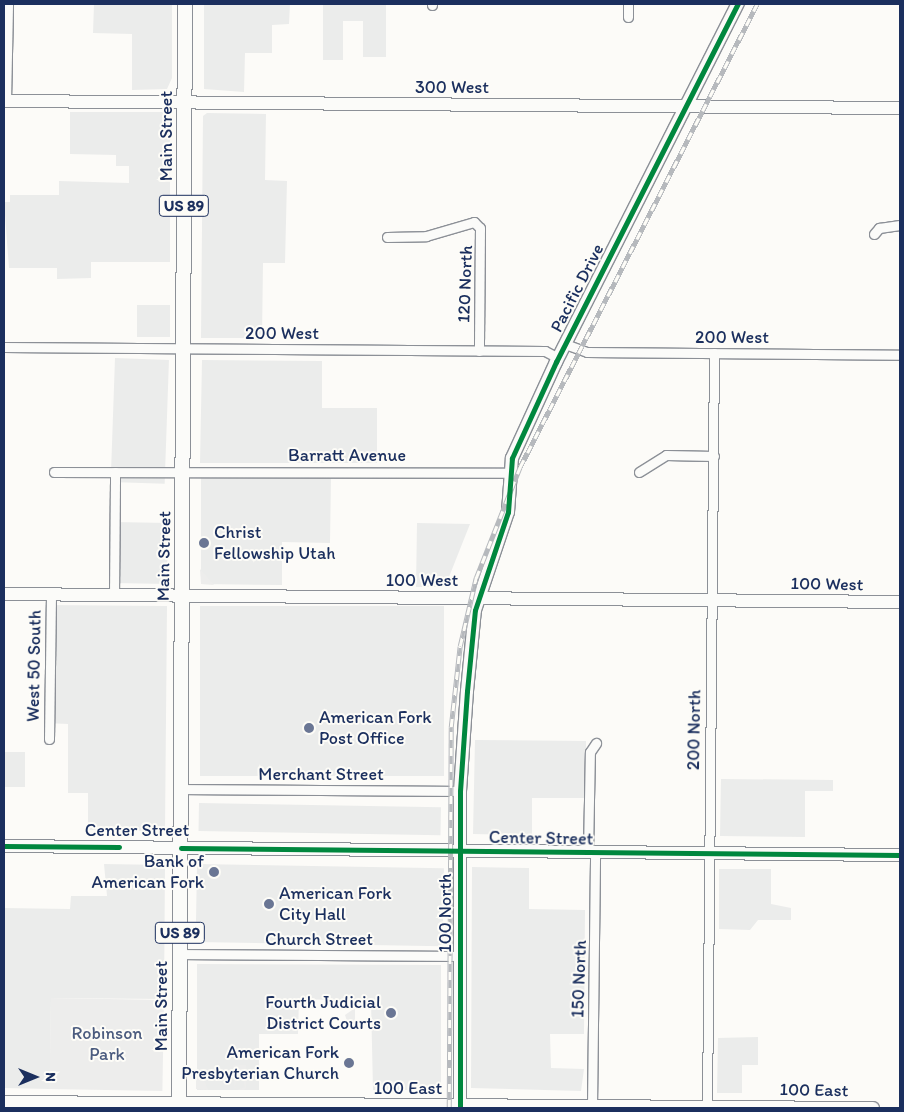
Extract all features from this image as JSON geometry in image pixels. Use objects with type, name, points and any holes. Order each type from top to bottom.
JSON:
[{"type":"main road","name":"Main Street","points":[[179,1107],[185,348],[185,4]]},
{"type":"street","points":[[5,101],[8,4]]},
{"type":"street","points":[[628,4],[628,17]]},
{"type":"street","name":"Pacific Drive","points":[[478,598],[508,512],[509,473],[516,446],[565,344],[738,4]]},
{"type":"street","name":"300 West","points":[[5,101],[900,108]]},
{"type":"street","name":"120 North","points":[[387,237],[426,236],[474,222],[483,236],[479,351]]},
{"type":"street","points":[[874,234],[879,228],[900,225]]},
{"type":"street","name":"200 West","points":[[565,344],[587,352],[900,354]]},
{"type":"street","name":"200 West","points":[[4,346],[545,351],[558,358]]},
{"type":"street","name":"200 North","points":[[707,1108],[714,353]]},
{"type":"street","points":[[639,472],[666,455],[714,456]]},
{"type":"street","name":"Barratt Avenue","points":[[54,472],[509,473]]},
{"type":"street","points":[[114,595],[116,472]]},
{"type":"street","name":"100 West","points":[[4,594],[900,602]]},
{"type":"street","name":"West 50 South","points":[[50,738],[51,595]]},
{"type":"street","name":"100 North","points":[[460,1107],[458,956],[460,791],[478,598]]},
{"type":"street","name":"150 North","points":[[592,1106],[590,752],[596,743]]},
{"type":"street","name":"Merchant Street","points":[[182,789],[460,791]]},
{"type":"street","name":"Center Street","points":[[4,846],[900,855]]},
{"type":"street","name":"Church Street","points":[[180,954],[458,956]]},
{"type":"street","name":"100 East","points":[[4,1102],[179,1107],[592,1106],[873,1108]]},
{"type":"shaded area","points":[[94,4],[172,4],[172,78],[167,89],[132,90],[132,34],[93,33]]},
{"type":"shaded area","points":[[204,4],[290,4],[289,24],[272,25],[272,53],[245,53],[244,92],[204,89]]},
{"type":"shaded area","points":[[323,4],[386,4],[386,57],[363,57],[363,21],[343,21],[343,60],[323,60]]},
{"type":"shaded area","points":[[70,112],[164,112],[170,116],[170,262],[91,262],[91,278],[57,279],[57,268],[9,268],[4,202],[10,202],[10,195],[59,195],[59,181],[129,183],[129,166],[116,166],[116,155],[70,154]]},
{"type":"shaded area","points":[[207,113],[266,114],[265,180],[287,181],[285,263],[263,263],[262,338],[201,338],[203,116]]},
{"type":"shaded area","points":[[137,305],[170,305],[170,337],[137,337]]},
{"type":"shaded area","points":[[115,358],[169,360],[165,484],[111,482]]},
{"type":"shaded area","points":[[202,360],[322,361],[322,408],[377,408],[377,463],[200,463]]},
{"type":"shaded area","points":[[201,477],[331,477],[330,543],[282,542],[282,585],[201,584]]},
{"type":"shaded area","points":[[114,522],[168,523],[167,584],[113,583]]},
{"type":"shaded area","points":[[417,523],[470,524],[445,587],[416,587]]},
{"type":"shaded area","points":[[45,605],[167,606],[165,831],[88,830],[88,793],[68,793],[68,724],[45,723]]},
{"type":"shaded area","points":[[200,606],[444,606],[444,776],[200,776]]},
{"type":"shaded area","points":[[475,740],[586,741],[586,798],[532,798],[532,835],[473,834]]},
{"type":"shaded area","points":[[4,752],[25,752],[25,787],[4,787]]},
{"type":"shaded area","points":[[721,779],[833,780],[833,791],[805,791],[805,837],[720,836]]},
{"type":"shaded area","points":[[199,803],[441,807],[440,835],[199,831]]},
{"type":"shaded area","points":[[104,864],[165,865],[164,999],[51,998],[50,1089],[4,1088],[4,908],[70,909],[71,896],[107,896]]},
{"type":"shaded area","points":[[197,864],[444,868],[443,946],[196,942]]},
{"type":"shaded area","points":[[472,867],[529,868],[529,909],[585,910],[584,1034],[550,1034],[551,1068],[584,1069],[581,1091],[471,1088]]},
{"type":"shaded area","points":[[719,869],[771,869],[771,904],[791,908],[791,920],[758,920],[750,930],[719,929]]},
{"type":"shaded area","points":[[197,964],[441,965],[441,1090],[373,1090],[371,1001],[299,999],[298,1034],[259,1034],[259,1090],[197,1090]]},
{"type":"shaded area","points":[[758,1037],[758,1065],[742,1065],[742,1093],[717,1093],[718,1038]]},
{"type":"green space","points":[[200,569],[214,585],[201,584]]},
{"type":"green space","name":"Robinson Park","points":[[51,998],[164,1000],[162,1091],[49,1089]]},
{"type":"green space","points":[[355,1008],[355,1024],[350,1030],[345,1015]]},
{"type":"green space","points":[[233,1065],[246,1065],[246,1088],[244,1090],[237,1090],[245,1087],[241,1074],[236,1074],[235,1090]]},
{"type":"green space","points":[[196,1075],[202,1075],[208,1090],[196,1089]]},
{"type":"railway","points":[[449,1108],[451,727],[460,646],[476,578],[520,467],[757,4]]},
{"type":"cycle path","points":[[460,1108],[460,791],[467,691],[475,610],[508,512],[512,458],[556,362],[738,4]]},
{"type":"cycle path","points":[[4,846],[119,847]]},
{"type":"cycle path","points":[[181,848],[900,855]]},
{"type":"place","name":"Christ Fellowship Utah","points":[[204,543]]},
{"type":"place","name":"American Fork Post Office","points":[[309,728]]},
{"type":"place","name":"Bank of American Fork","points":[[214,872]]},
{"type":"place","name":"American Fork City Hall","points":[[269,904]]},
{"type":"place","name":"Fourth Judicial District Courts","points":[[391,1013]]},
{"type":"place","name":"American Fork Presbyterian Church","points":[[349,1063]]}]
